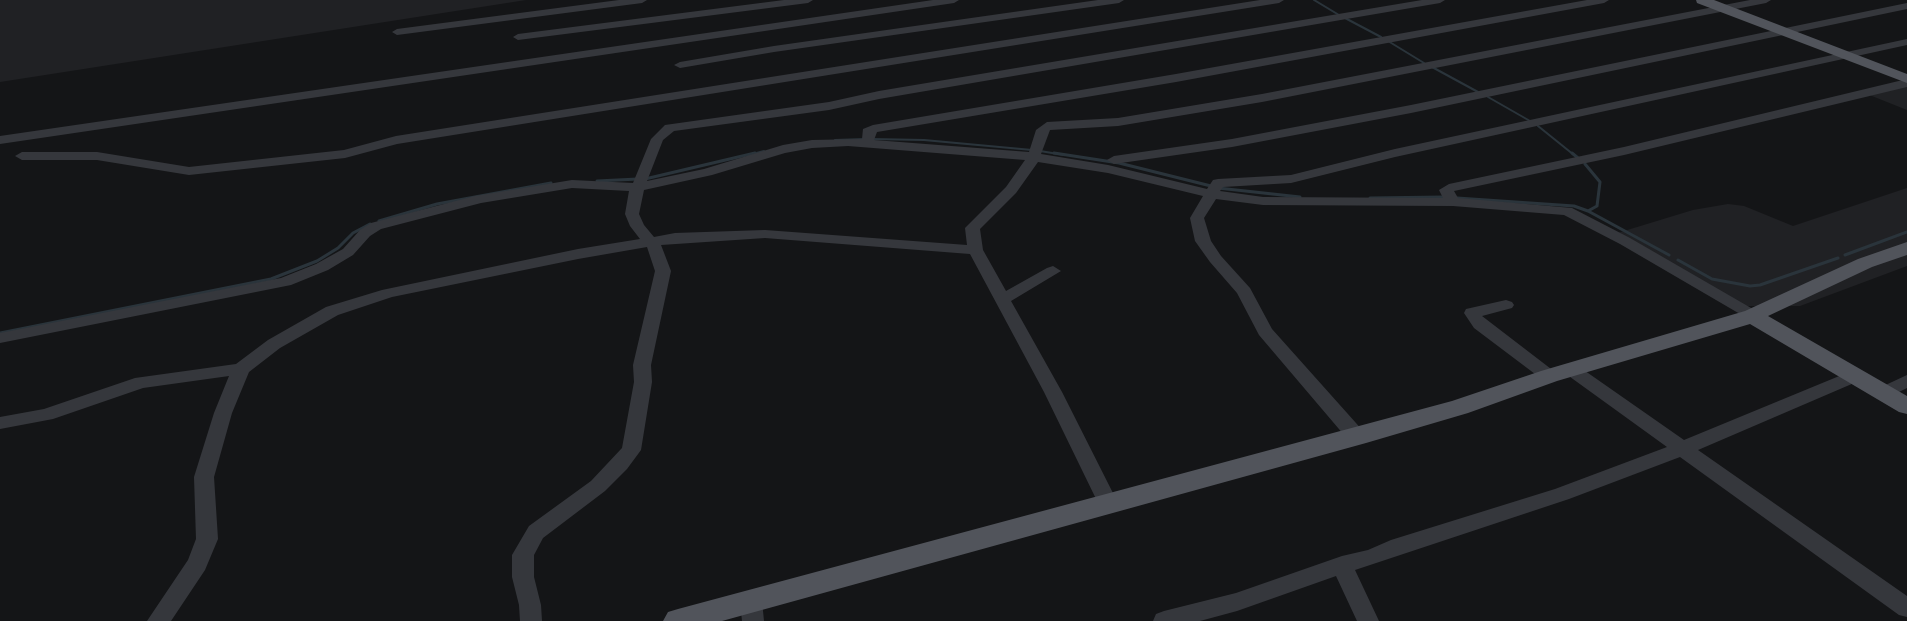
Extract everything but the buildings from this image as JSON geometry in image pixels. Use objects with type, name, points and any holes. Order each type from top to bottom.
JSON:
[{"type":"main road","points":[[1702,0],[1907,81]]},
{"type":"main road","points":[[678,621],[752,611],[1109,505],[1460,407],[1560,373],[1752,316],[1865,263],[1907,248]]},
{"type":"main road","points":[[1752,316],[1907,406]]},
{"type":"street","points":[[398,32],[642,0]]},
{"type":"street","points":[[0,140],[612,38],[808,0]]},
{"type":"street","points":[[518,38],[612,38],[954,0]]},
{"type":"street","points":[[680,65],[774,49],[879,36],[1119,0]]},
{"type":"street","points":[[22,156],[97,156],[189,171],[345,154],[396,140],[551,114],[1279,0]]},
{"type":"street","points":[[531,621],[530,605],[523,578],[523,555],[536,532],[598,486],[620,465],[631,450],[643,382],[642,365],[663,271],[656,249],[648,241],[632,214],[640,182],[657,139],[670,128],[828,106],[879,95],[1440,0]]},
{"type":"street","points":[[868,140],[868,132],[873,129],[1176,78],[1604,0]]},
{"type":"street","points":[[1109,505],[1004,299],[975,249],[972,228],[1011,190],[1034,157],[1042,130],[1047,126],[1118,122],[1262,98],[1766,0]]},
{"type":"street","points":[[612,38],[626,13],[622,3]]},
{"type":"street","points":[[1114,160],[1232,143],[1412,109],[1907,6]]},
{"type":"street","points":[[1357,437],[1265,331],[1244,291],[1215,259],[1203,241],[1197,218],[1213,190],[1222,182],[1291,179],[1395,153],[1907,42]]},
{"type":"street","points":[[1450,199],[1446,190],[1449,188],[1624,151],[1907,81]]},
{"type":"street","points":[[0,338],[285,282],[322,267],[348,252],[365,233],[376,226],[480,199],[573,184],[640,182],[707,172],[783,149],[812,144],[868,140],[1034,157],[1292,203],[1450,199],[1567,211],[1625,241],[1752,316]]},
{"type":"street","points":[[158,621],[197,564],[207,539],[204,477],[223,413],[241,369],[260,353],[308,323],[354,303],[407,289],[648,241],[707,235],[765,234],[975,249]]},
{"type":"street","points":[[1004,299],[1053,271]]},
{"type":"street","points":[[1506,305],[1472,313],[1480,324],[1681,449],[1907,608]]},
{"type":"street","points":[[0,423],[46,415],[141,382],[241,369]]},
{"type":"street","points":[[1164,621],[1237,603],[1341,565],[1372,558],[1399,546],[1562,494],[1681,449],[1855,376]]},
{"type":"street","points":[[1883,393],[1907,381]]},
{"type":"street","points":[[1341,565],[1368,621]]},
{"type":"shaded area","points":[[0,0],[526,0],[0,82]]},
{"type":"shaded area","points":[[1907,81],[1907,110],[1862,92]]},
{"type":"shaded area","points":[[1907,188],[1907,266],[1800,306],[1738,306],[1611,235],[1693,210],[1728,204],[1744,206],[1793,226]]},
{"type":"waterway","points":[[1314,0],[1339,15]]},
{"type":"waterway","points":[[1345,18],[1381,37]]},
{"type":"waterway","points":[[1388,41],[1424,63]]},
{"type":"waterway","points":[[1432,67],[1478,92]]},
{"type":"waterway","points":[[1488,97],[1530,121]]},
{"type":"waterway","points":[[1538,126],[1574,155]]},
{"type":"waterway","points":[[835,140],[865,139]]},
{"type":"waterway","points":[[871,139],[924,140],[1032,150]]},
{"type":"waterway","points":[[749,155],[764,151]]},
{"type":"waterway","points":[[1040,151],[1064,155]]},
{"type":"waterway","points":[[645,179],[755,153]]},
{"type":"waterway","points":[[1054,153],[1119,163],[1211,186]]},
{"type":"waterway","points":[[1572,153],[1578,158]]},
{"type":"waterway","points":[[1585,164],[1600,182],[1597,206],[1588,211]]},
{"type":"waterway","points":[[597,181],[638,179]]},
{"type":"waterway","points":[[379,221],[437,204],[551,183]]},
{"type":"waterway","points":[[1218,188],[1300,197]]},
{"type":"waterway","points":[[1370,198],[1444,197]]},
{"type":"waterway","points":[[1457,198],[1574,206],[1588,211]]},
{"type":"waterway","points":[[1588,211],[1669,255]]},
{"type":"waterway","points":[[0,333],[271,279],[317,261],[338,248],[353,233],[370,224]]},
{"type":"waterway","points":[[1845,255],[1907,232]]},
{"type":"waterway","points":[[1678,260],[1712,279],[1750,286],[1760,285],[1838,258]]}]
